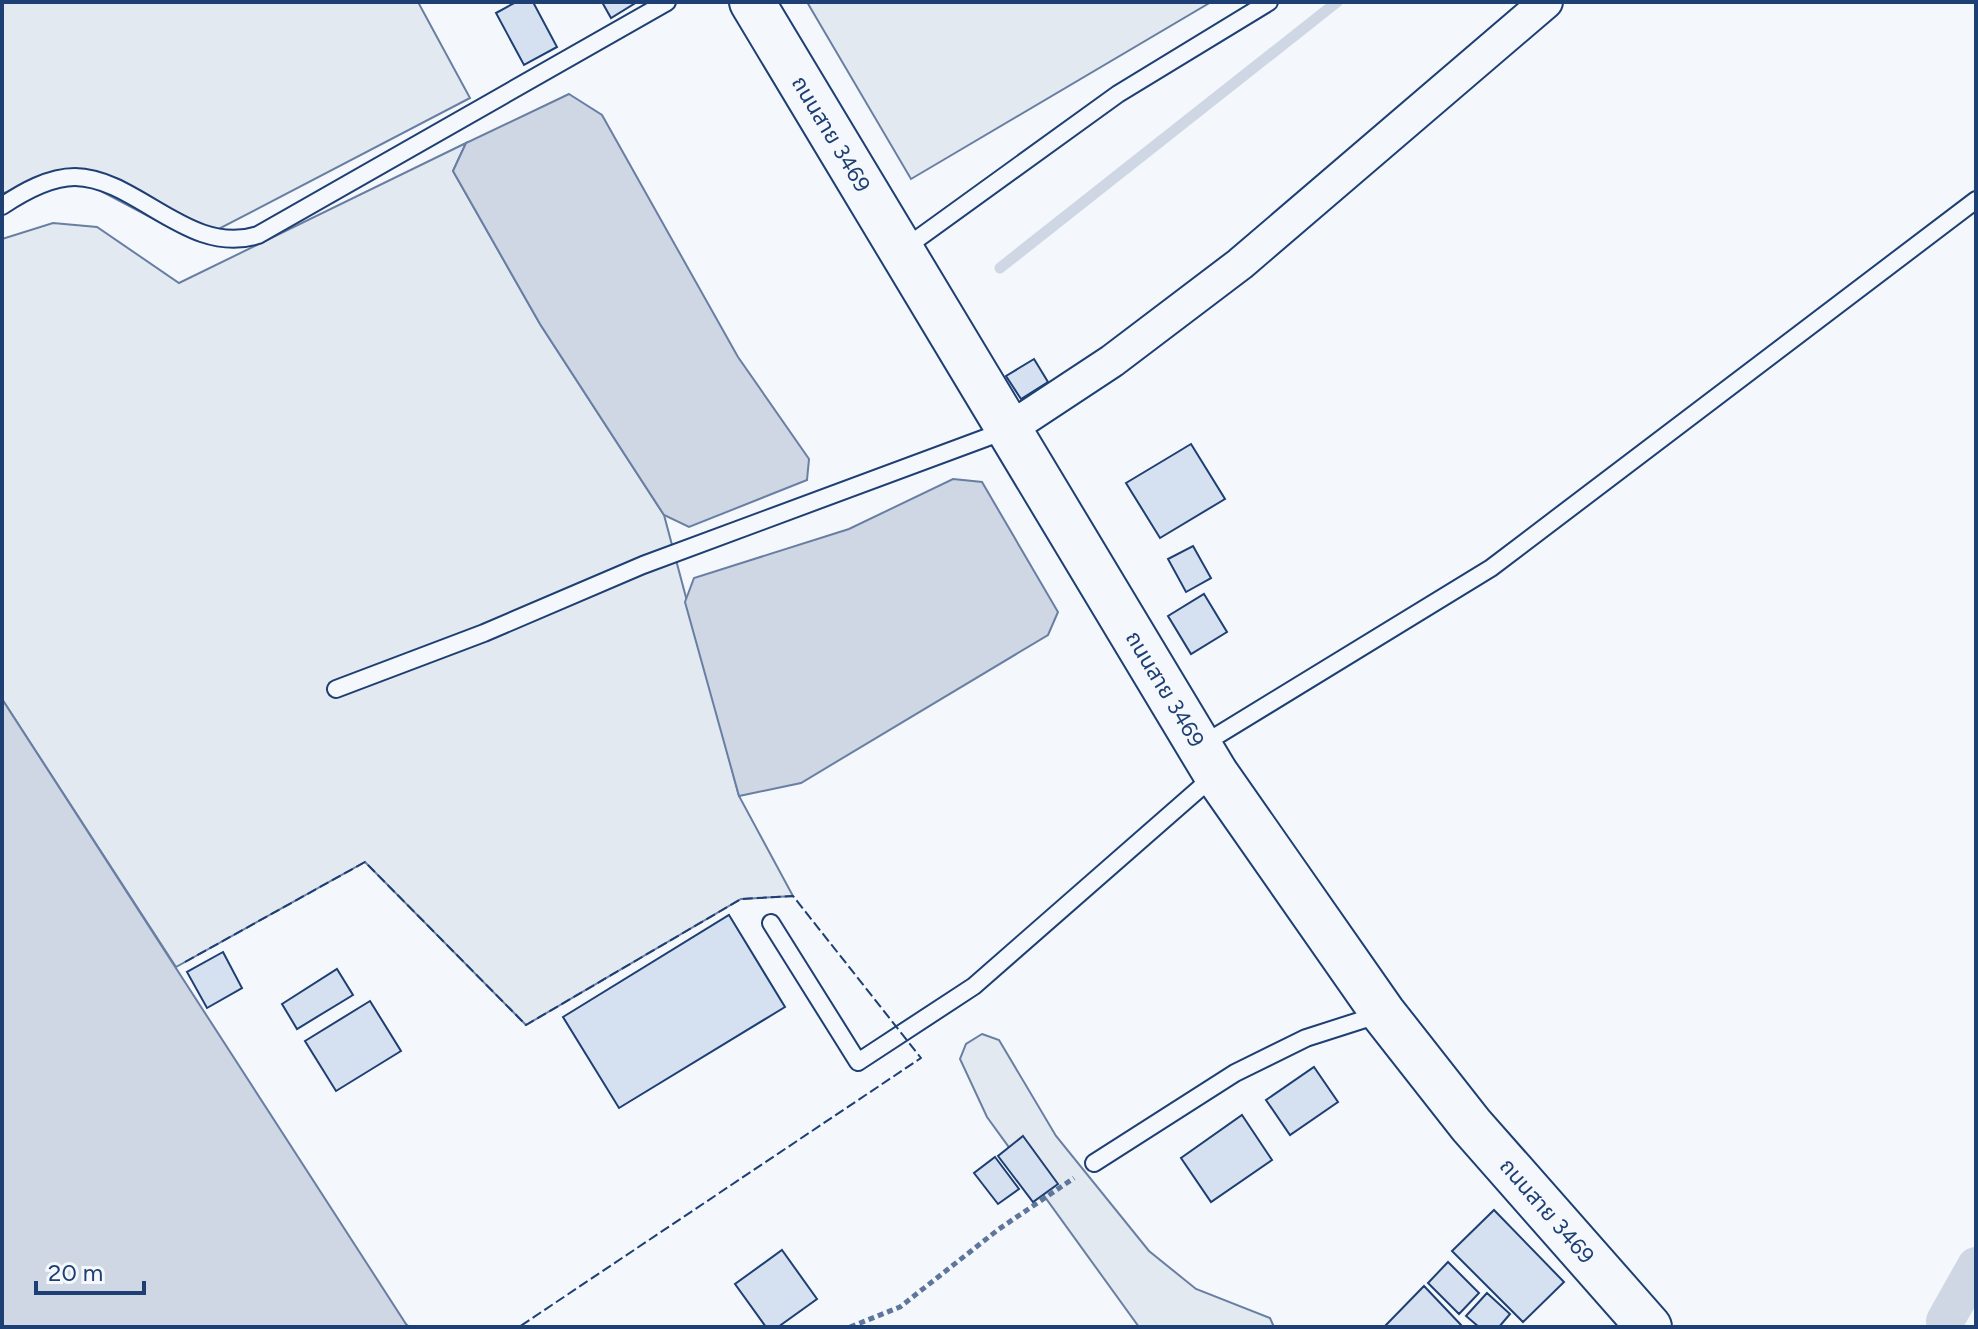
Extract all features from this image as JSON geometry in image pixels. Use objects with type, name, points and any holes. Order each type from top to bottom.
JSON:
[{"type":"street","name":"ถนนสาย 3469","points":[[752,2],[1208,760],[1383,1013],[1471,1125],[1646,1326]]},
{"type":"street","points":[[1009,429],[1112,361],[1240,264],[1546,2]]},
{"type":"lane","points":[[2,206],[27,189],[74,177],[99,182],[186,227],[240,241],[258,235],[667,2]]},
{"type":"lane","points":[[901,251],[1118,94],[1269,2]]},
{"type":"lane","points":[[771,923],[858,1062],[974,986],[1208,760],[1491,568],[1976,200]]},
{"type":"lane","points":[[336,689],[484,633],[643,565],[1009,429]]},
{"type":"lane","points":[[1094,1163],[1235,1073],[1306,1038],[1383,1013]]},
{"type":"path","points":[[850,1327],[900,1307],[999,1229],[1094,1163]]},
{"type":"shaded area","points":[[2,2],[418,2],[470,98],[209,234],[167,226],[84,182],[2,193]]},
{"type":"shaded area","points":[[807,2],[1211,2],[911,179]]},
{"type":"shaded area","points":[[569,94],[602,115],[738,357],[809,459],[807,480],[689,527],[664,515],[540,324],[453,171],[466,143]]},
{"type":"shaded area","points":[[466,143],[453,171],[540,324],[664,515],[739,796],[793,896],[741,899],[526,1025],[365,862],[176,967],[2,699],[2,239],[53,223],[97,227],[179,283]]},
{"type":"shaded area","points":[[953,479],[982,482],[1058,612],[1048,635],[801,783],[739,796],[685,602],[694,578],[849,529]]},
{"type":"shaded area","points":[[2,699],[406,1324],[409,1327],[2,1327]]},
{"type":"shaded area","points":[[982,1034],[999,1040],[1056,1136],[1149,1251],[1196,1289],[1270,1318],[1274,1327],[1139,1327],[987,1117],[960,1059],[966,1044]]},
{"type":"building","points":[[516,2],[533,2],[557,47],[524,65],[496,13]]},
{"type":"building","points":[[602,2],[637,2],[611,18]]},
{"type":"building","points":[[1034,359],[1048,382],[1021,399],[1006,376]]},
{"type":"building","points":[[1191,444],[1225,499],[1160,538],[1126,483]]},
{"type":"building","points":[[1193,546],[1211,578],[1186,592],[1168,559]]},
{"type":"building","points":[[1204,594],[1227,632],[1191,654],[1168,616]]},
{"type":"building","points":[[729,915],[785,1007],[619,1108],[563,1017]]},
{"type":"building","points":[[223,952],[242,988],[207,1008],[187,972]]},
{"type":"building","points":[[337,969],[353,995],[297,1029],[282,1004]]},
{"type":"building","points":[[370,1001],[401,1051],[336,1091],[305,1041]]},
{"type":"building","points":[[1314,1067],[1338,1102],[1290,1135],[1266,1100]]},
{"type":"building","points":[[1242,1115],[1272,1160],[1211,1202],[1181,1158]]},
{"type":"building","points":[[1023,1136],[1058,1184],[1033,1202],[998,1156]]},
{"type":"building","points":[[995,1157],[1019,1189],[998,1204],[974,1173]]},
{"type":"building","points":[[1494,1210],[1564,1282],[1523,1322],[1452,1251]]},
{"type":"building","points":[[782,1250],[817,1299],[778,1327],[766,1327],[735,1284]]},
{"type":"building","points":[[1448,1262],[1479,1293],[1459,1314],[1428,1283]]},
{"type":"building","points":[[1424,1286],[1463,1327],[1384,1327]]},
{"type":"building","points":[[1487,1293],[1510,1314],[1499,1327],[1479,1327],[1466,1316]]},
{"type":"waterway","points":[[1000,268],[1337,2]]},
{"type":"waterway","points":[[1945,1321],[1976,1266]]},
{"type":"fence","points":[[185,962],[365,862],[526,1025],[741,899],[793,896],[921,1058],[519,1327]]}]
